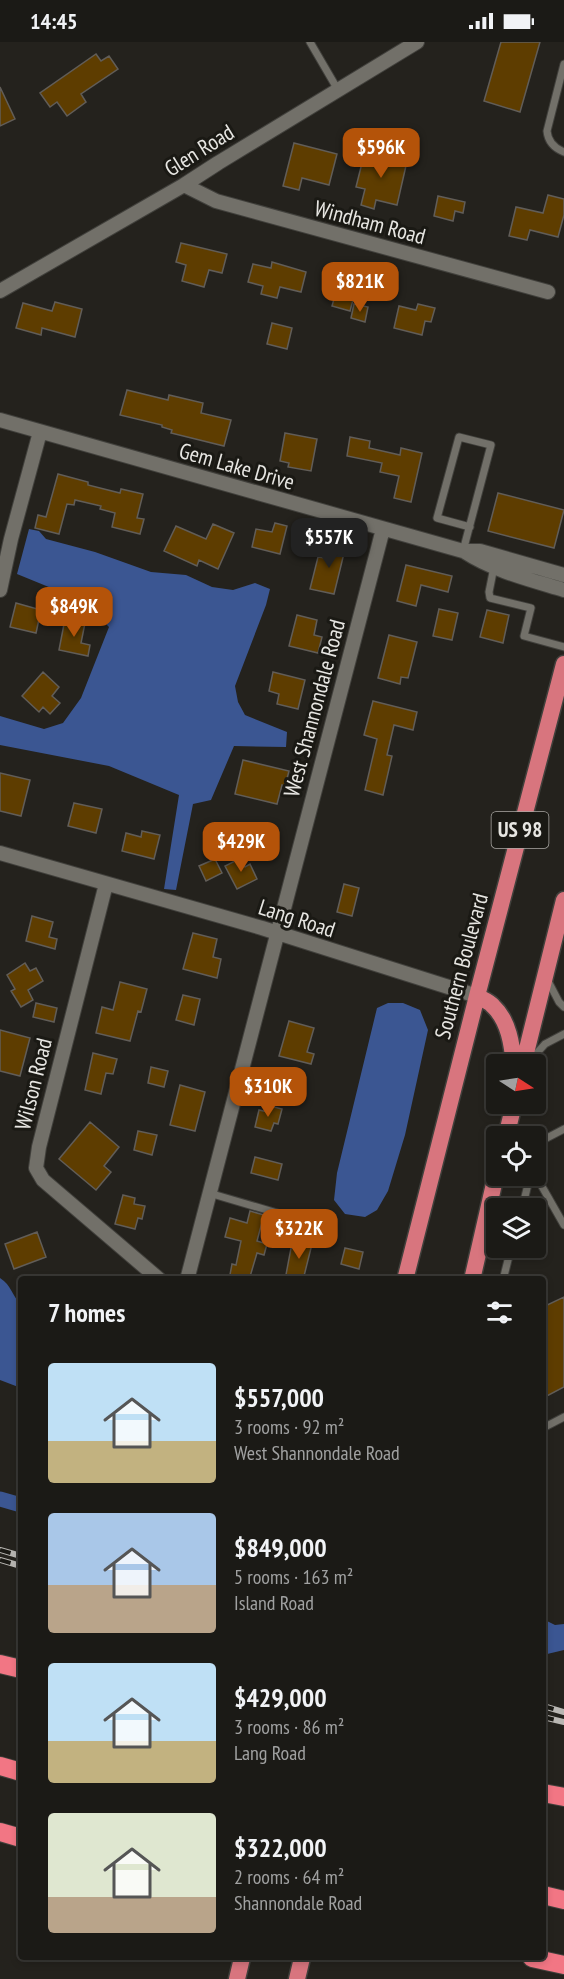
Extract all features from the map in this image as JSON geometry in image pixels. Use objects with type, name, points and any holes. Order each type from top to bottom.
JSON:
[{"type":"highway","name":"Southern Boulevard","points":[[406,1276],[564,664]]},
{"type":"highway","points":[[527,1054],[564,900]]},
{"type":"highway","points":[[477,996],[493,1005],[504,1020],[512,1043],[513,1054]]},
{"type":"highway","points":[[473,1276],[493,1186]]},
{"type":"highway","points":[[0,1664],[18,1668]]},
{"type":"highway","points":[[0,1766],[18,1771]]},
{"type":"highway","points":[[546,1794],[564,1797]]},
{"type":"highway","points":[[0,1832],[18,1837]]},
{"type":"highway","points":[[546,1896],[564,1899]]},
{"type":"highway","points":[[237,1979],[242,1960]]},
{"type":"highway","points":[[297,1979],[301,1960]]},
{"type":"highway","points":[[541,1960],[564,1965]]},
{"type":"street","name":"Glen Road","points":[[0,291],[184,185],[417,42]]},
{"type":"street","name":"Windham Road","points":[[184,185],[216,201],[548,292]]},
{"type":"street","name":"Gem Lake Drive","points":[[0,420],[463,551],[480,551],[564,575]]},
{"type":"street","points":[[0,590],[11,539],[40,432]]},
{"type":"street","name":"West Shannondale Road","points":[[188,1276],[383,529]]},
{"type":"street","name":"Gem Lake Drive","points":[[463,551],[494,567],[564,590]]},
{"type":"street","name":"Lang Road","points":[[0,853],[276,933],[477,996]]},
{"type":"street","name":"Wilson Road","points":[[106,884],[42,1136],[36,1168],[43,1180],[155,1276]]},
{"type":"lane","points":[[310,42],[338,90]]},
{"type":"lane","points":[[564,64],[547,131],[548,139],[557,149],[564,152]]},
{"type":"lane","points":[[463,551],[470,526],[491,445],[459,437],[438,518],[470,526]]},
{"type":"lane","points":[[494,567],[490,598],[531,608],[524,636],[564,647]]},
{"type":"lane","points":[[545,974],[559,1002],[564,1007]]},
{"type":"lane","points":[[535,1054],[545,1044],[564,1034]]},
{"type":"lane","points":[[546,1138],[564,1129]]},
{"type":"lane","points":[[542,1186],[564,1225]]},
{"type":"lane","points":[[209,1193],[301,1220]]},
{"type":"lane","points":[[504,1276],[508,1258]]},
{"type":"lane","points":[[546,1426],[564,1417]]},
{"type":"water","points":[[29,529],[39,531],[46,539],[95,552],[151,572],[186,575],[212,587],[233,590],[255,583],[270,589],[235,686],[238,702],[245,715],[287,732],[286,747],[234,746],[211,800],[193,804],[176,890],[164,889],[179,795],[109,766],[0,745],[0,716],[44,729],[63,723],[81,698],[109,627],[90,608],[61,592],[17,574]]},
{"type":"water","points":[[388,1003],[403,1003],[420,1010],[428,1030],[405,1135],[388,1191],[377,1210],[365,1217],[345,1214],[334,1200],[337,1173],[377,1008]]},
{"type":"water","points":[[0,1278],[7,1284],[18,1301],[18,1387],[0,1380]]},
{"type":"water","points":[[546,1620],[555,1625],[564,1624],[564,1650],[546,1654]]},
{"type":"building","points":[[501,42],[540,42],[520,112],[484,101]]},
{"type":"building","points":[[96,54],[101,61],[109,56],[118,69],[81,94],[86,102],[67,116],[57,102],[50,107],[40,93]]},
{"type":"building","points":[[0,87],[15,119],[0,126]]},
{"type":"building","points":[[294,143],[337,154],[329,185],[302,178],[299,190],[283,186]]},
{"type":"building","points":[[365,151],[396,159],[397,154],[408,157],[397,205],[376,200],[374,209],[361,205],[365,189],[356,187]]},
{"type":"building","points":[[548,195],[564,199],[564,215],[558,237],[530,230],[527,240],[509,236],[516,207],[543,213]]},
{"type":"building","points":[[438,196],[465,202],[463,213],[455,211],[453,221],[434,216]]},
{"type":"building","points":[[181,243],[227,254],[222,273],[209,270],[204,287],[182,281],[186,265],[176,262]]},
{"type":"building","points":[[272,262],[306,272],[301,292],[280,287],[277,298],[261,294],[263,286],[248,282],[253,264],[271,268]]},
{"type":"building","points":[[332,279],[357,285],[350,311],[332,306],[334,299],[327,297]]},
{"type":"building","points":[[55,302],[82,309],[75,337],[42,328],[41,335],[16,328],[23,303],[52,311]]},
{"type":"building","points":[[354,304],[368,307],[365,322],[351,318]]},
{"type":"building","points":[[418,304],[435,308],[431,322],[425,321],[422,335],[394,328],[399,306],[416,310]]},
{"type":"building","points":[[272,323],[292,328],[287,349],[267,344]]},
{"type":"building","points":[[127,390],[168,400],[169,395],[203,403],[201,413],[231,420],[224,446],[171,433],[172,430],[162,425],[120,415]]},
{"type":"building","points":[[285,433],[317,439],[311,471],[288,467],[289,463],[280,461]]},
{"type":"building","points":[[350,437],[370,441],[369,448],[400,455],[401,448],[422,453],[411,502],[394,498],[399,476],[380,472],[382,463],[347,456]]},
{"type":"building","points":[[58,474],[120,493],[121,489],[143,494],[137,518],[144,519],[140,534],[112,527],[115,513],[100,509],[101,506],[75,500],[74,505],[67,504],[59,534],[35,528],[38,515],[46,517]]},
{"type":"building","points":[[498,493],[564,510],[554,548],[488,531]]},
{"type":"building","points":[[275,523],[287,526],[280,554],[252,547],[256,529],[272,532]]},
{"type":"building","points":[[213,524],[234,533],[218,569],[199,560],[197,566],[164,551],[176,526],[206,539]]},
{"type":"building","points":[[329,541],[346,545],[334,594],[310,589],[318,557],[324,558]]},
{"type":"building","points":[[406,565],[452,576],[448,592],[421,585],[416,606],[397,601]]},
{"type":"building","points":[[16,603],[41,610],[36,633],[10,627]]},
{"type":"building","points":[[439,609],[458,613],[452,640],[433,636]]},
{"type":"building","points":[[487,610],[509,615],[503,643],[480,637]]},
{"type":"building","points":[[297,615],[317,620],[314,635],[322,637],[318,653],[289,646]]},
{"type":"building","points":[[65,619],[85,623],[81,643],[90,645],[88,656],[59,650]]},
{"type":"building","points":[[389,635],[417,642],[408,678],[401,677],[400,684],[378,678]]},
{"type":"building","points":[[43,672],[59,687],[52,696],[60,703],[50,714],[43,707],[39,712],[22,696]]},
{"type":"building","points":[[273,672],[305,680],[298,709],[277,704],[279,694],[269,691]]},
{"type":"building","points":[[373,701],[417,712],[413,730],[394,725],[387,755],[392,756],[383,795],[365,790],[377,739],[364,735]]},
{"type":"building","points":[[243,760],[289,771],[277,804],[235,794]]},
{"type":"building","points":[[0,773],[30,780],[21,816],[0,811]]},
{"type":"building","points":[[74,803],[102,809],[96,833],[68,826]]},
{"type":"building","points":[[142,831],[160,835],[154,859],[122,851],[126,833],[141,837]]},
{"type":"building","points":[[241,858],[245,867],[250,864],[257,879],[237,889],[225,866]]},
{"type":"building","points":[[215,859],[222,873],[206,881],[199,866]]},
{"type":"building","points":[[344,884],[359,888],[352,916],[337,912]]},
{"type":"building","points":[[32,916],[53,922],[49,937],[57,939],[55,949],[26,941]]},
{"type":"building","points":[[193,933],[217,939],[213,957],[221,959],[217,978],[183,969]]},
{"type":"building","points":[[25,963],[30,971],[36,968],[43,981],[28,990],[33,1000],[21,1007],[11,991],[15,989],[7,975]]},
{"type":"building","points":[[120,982],[147,989],[130,1041],[96,1033],[102,1007],[113,1010]]},
{"type":"building","points":[[183,995],[200,999],[194,1025],[176,1020]]},
{"type":"building","points":[[36,1003],[57,1008],[54,1022],[33,1017]]},
{"type":"building","points":[[289,1021],[314,1028],[307,1052],[314,1054],[311,1064],[279,1056]]},
{"type":"building","points":[[0,1030],[30,1038],[20,1076],[0,1071]]},
{"type":"building","points":[[93,1053],[117,1059],[113,1074],[106,1073],[101,1094],[85,1090]]},
{"type":"building","points":[[151,1067],[168,1071],[164,1087],[148,1083]]},
{"type":"building","points":[[180,1085],[205,1092],[195,1131],[170,1125]]},
{"type":"building","points":[[270,1106],[282,1109],[278,1124],[274,1123],[271,1131],[255,1127],[259,1110],[268,1112]]},
{"type":"building","points":[[90,1122],[119,1147],[104,1166],[111,1172],[96,1190],[59,1159]]},
{"type":"building","points":[[138,1131],[157,1135],[152,1155],[134,1150]]},
{"type":"building","points":[[255,1157],[282,1164],[278,1180],[251,1173]]},
{"type":"building","points":[[123,1195],[135,1198],[134,1204],[145,1206],[142,1219],[138,1218],[135,1229],[115,1224]]},
{"type":"building","points":[[250,1211],[264,1215],[257,1241],[267,1244],[264,1255],[257,1253],[250,1276],[230,1276],[232,1264],[236,1265],[241,1241],[225,1237],[230,1218],[247,1223]]},
{"type":"building","points":[[37,1232],[46,1257],[14,1269],[5,1244]]},
{"type":"building","points":[[300,1237],[313,1240],[304,1276],[286,1276],[291,1248],[297,1249]]},
{"type":"building","points":[[345,1248],[363,1252],[359,1269],[341,1264]]},
{"type":"building","points":[[564,1297],[564,1387],[546,1396],[546,1306]]},
{"type":"waterway","points":[[0,1499],[18,1504]]},
{"type":"railway","points":[[0,1550],[18,1555]]},
{"type":"railway","points":[[0,1560],[18,1565]]},
{"type":"railway","points":[[546,1707],[564,1712]]},
{"type":"railway","points":[[546,1718],[564,1722]]}]
